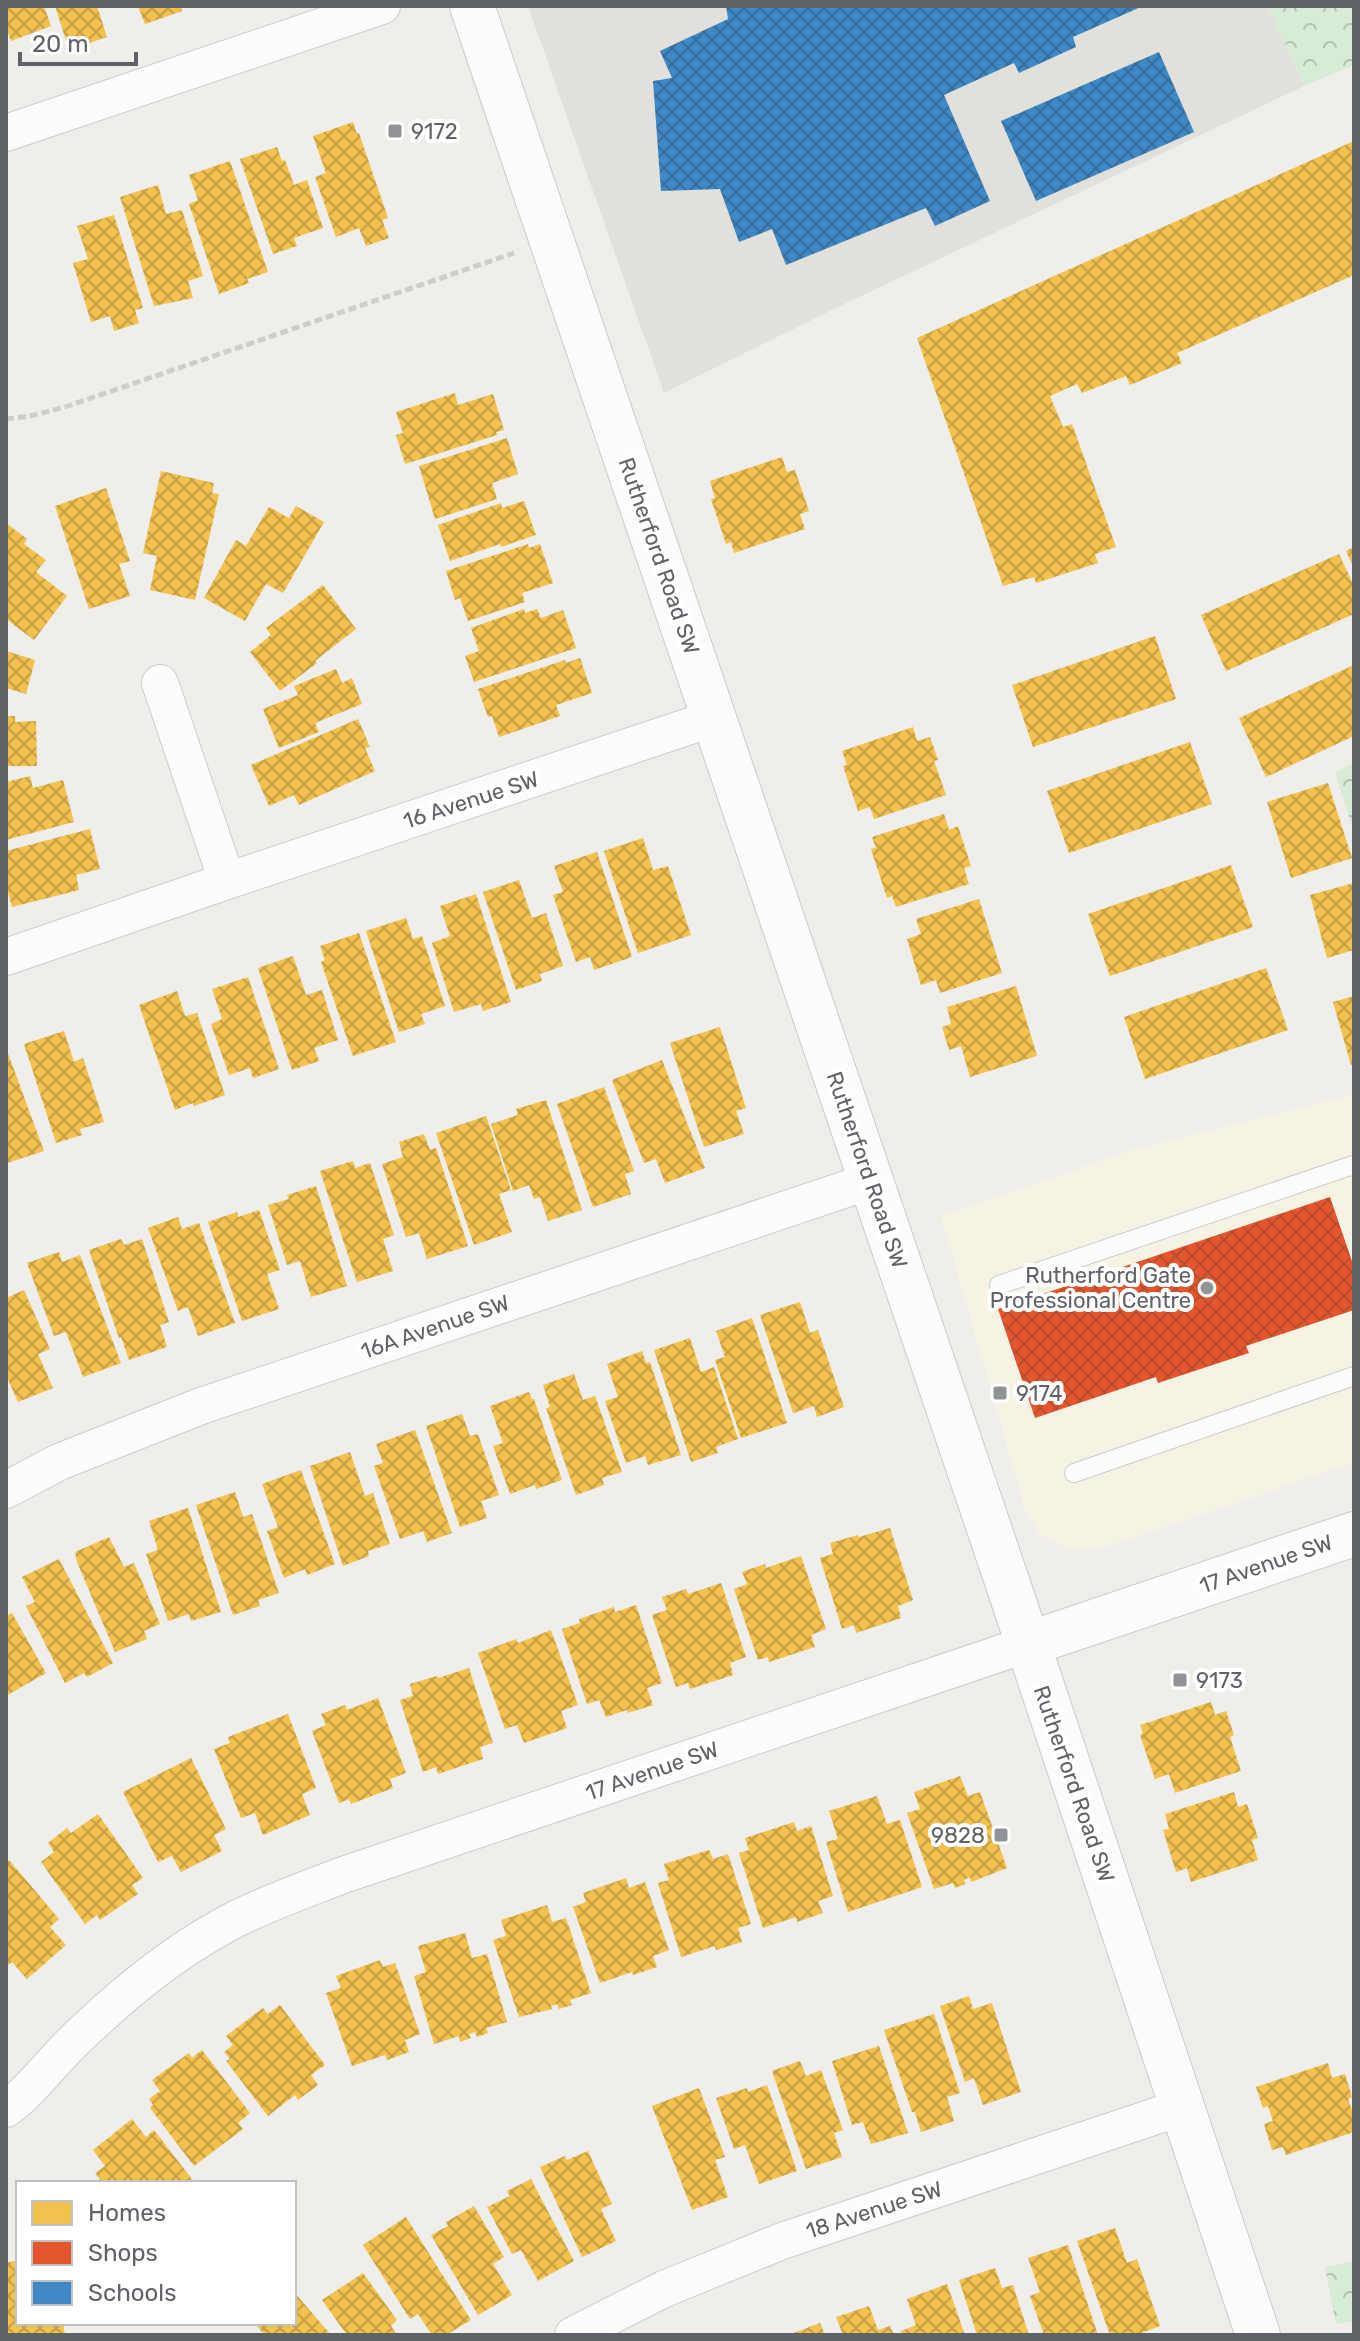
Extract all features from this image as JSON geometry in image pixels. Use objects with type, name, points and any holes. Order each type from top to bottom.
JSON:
[{"type":"street","points":[[6,133],[382,6]]},
{"type":"street","name":"Rutherford Road SW","points":[[472,6],[1028,1644],[1258,2335]]},
{"type":"street","points":[[160,683],[227,881]]},
{"type":"street","name":"16 Avenue SW","points":[[6,957],[714,718]]},
{"type":"street","name":"16A Avenue SW","points":[[6,1490],[59,1462],[201,1406],[870,1181]]},
{"type":"street","name":"17 Avenue SW","points":[[6,2109],[67,2047],[146,1978],[193,1944],[276,1900],[1354,1534]]},
{"type":"street","name":"18 Avenue SW","points":[[573,2335],[664,2289],[782,2241],[1183,2107]]},
{"type":"lane","points":[[999,1285],[1354,1166]]},
{"type":"lane","points":[[1074,1473],[1354,1376]]},
{"type":"path","points":[[6,419],[65,407],[552,240]]},
{"type":"shaded area","points":[[528,6],[1268,6],[1304,86],[664,393]]},
{"type":"shaded area","points":[[1354,1094],[1354,1463],[1108,1546],[1072,1551],[1040,1534],[1026,1513],[941,1216],[1132,1150]]},
{"type":"green space","points":[[1268,6],[1354,6],[1354,65],[1304,86]]},
{"type":"green space","points":[[1354,763],[1354,833],[1335,772]]},
{"type":"green space","points":[[1354,2261],[1354,2321],[1336,2324],[1325,2267]]},
{"type":"building: Homes","points":[[6,6],[44,6],[51,26],[11,41],[6,27]]},
{"type":"building: Homes","points":[[55,6],[97,6],[107,37],[69,50]]},
{"type":"building: Homes","points":[[138,6],[181,6],[182,11],[145,24]]},
{"type":"building: Homes","points":[[353,122],[388,218],[382,220],[389,238],[366,246],[359,228],[336,237],[315,177],[326,173],[313,136]]},
{"type":"building: Homes","points":[[1354,141],[1354,275],[1177,353],[1182,363],[1130,385],[1126,376],[1082,393],[1077,384],[1050,396],[1063,427],[1072,424],[1116,547],[1095,554],[1098,563],[1036,583],[1034,577],[1003,586],[917,338]]},
{"type":"building: Homes","points":[[277,147],[294,185],[307,180],[323,228],[294,238],[297,246],[273,254],[240,159]]},
{"type":"building: Homes","points":[[230,161],[268,272],[219,294],[189,204],[198,200],[189,175]]},
{"type":"building: Homes","points":[[158,185],[166,214],[182,210],[203,276],[188,281],[193,298],[154,306],[120,197]]},
{"type":"building: Homes","points":[[114,215],[143,308],[135,310],[139,323],[114,331],[110,316],[91,322],[73,263],[88,259],[77,226]]},
{"type":"building: Homes","points":[[455,393],[458,405],[493,394],[504,430],[496,432],[497,435],[405,464],[396,435],[403,433],[396,412]]},
{"type":"building: Homes","points":[[507,438],[518,474],[492,483],[497,499],[435,519],[419,466]]},
{"type":"building: Homes","points":[[782,457],[787,472],[795,470],[809,511],[800,514],[805,529],[734,553],[731,542],[726,544],[711,499],[715,498],[710,481]]},
{"type":"building: Homes","points":[[161,471],[214,483],[212,493],[219,494],[195,600],[150,590],[157,556],[143,553]]},
{"type":"building: Homes","points":[[106,488],[130,561],[119,564],[130,596],[89,609],[55,506]]},
{"type":"building: Homes","points":[[524,501],[536,535],[450,561],[438,525],[501,503],[502,508]]},
{"type":"building: Homes","points":[[296,506],[324,522],[283,593],[266,584],[245,621],[204,598],[236,540],[246,546],[269,507],[289,518]]},
{"type":"building: Homes","points":[[6,523],[27,539],[24,544],[46,560],[36,572],[67,596],[34,640],[6,619]]},
{"type":"building: Homes","points":[[528,544],[529,548],[540,544],[553,583],[522,593],[525,602],[468,621],[460,598],[455,600],[446,571]]},
{"type":"building: Homes","points":[[1354,547],[1354,569],[1346,551]]},
{"type":"building: Homes","points":[[1339,554],[1354,586],[1354,614],[1226,671],[1201,615]]},
{"type":"building: Homes","points":[[323,585],[356,629],[280,691],[250,652],[271,635],[266,628]]},
{"type":"building: Homes","points":[[524,609],[525,613],[537,609],[541,618],[563,610],[576,648],[474,682],[465,656],[479,651],[471,628]]},
{"type":"building: Homes","points":[[1155,636],[1176,699],[1033,747],[1012,685]]},
{"type":"building: Homes","points":[[6,651],[35,660],[26,694],[6,688]]},
{"type":"building: Homes","points":[[580,658],[592,693],[556,705],[560,716],[499,737],[478,689],[565,660],[566,663]]},
{"type":"building: Homes","points":[[1354,665],[1354,736],[1266,777],[1239,718]]},
{"type":"building: Homes","points":[[336,669],[342,683],[352,678],[362,704],[315,723],[319,732],[279,748],[263,709],[298,695],[294,686]]},
{"type":"building: Homes","points":[[6,716],[15,716],[15,722],[36,721],[37,766],[6,766]]},
{"type":"building: Homes","points":[[358,719],[370,747],[365,748],[375,771],[299,805],[294,795],[269,806],[251,765]]},
{"type":"building: Homes","points":[[913,727],[917,741],[930,737],[938,760],[934,761],[946,795],[874,819],[870,807],[858,811],[843,766],[847,765],[842,751]]},
{"type":"building: Homes","points":[[1190,742],[1212,804],[1069,853],[1047,791]]},
{"type":"building: Homes","points":[[30,776],[33,788],[63,780],[74,822],[6,840],[6,782]]},
{"type":"building: Homes","points":[[1328,783],[1352,858],[1291,878],[1267,802]]},
{"type":"building: Homes","points":[[944,814],[949,830],[958,826],[971,866],[964,868],[969,884],[896,907],[892,896],[887,898],[871,849],[876,848],[872,837]]},
{"type":"building: Homes","points":[[90,829],[100,869],[76,875],[79,890],[12,907],[6,885],[6,851]]},
{"type":"building: Homes","points":[[643,838],[653,870],[668,866],[691,935],[638,953],[604,851]]},
{"type":"building: Homes","points":[[597,852],[632,957],[594,970],[590,957],[576,962],[553,895],[563,892],[554,866]]},
{"type":"building: Homes","points":[[1231,865],[1253,927],[1110,976],[1088,914]]},
{"type":"building: Homes","points":[[519,880],[532,918],[546,913],[563,966],[540,974],[542,981],[516,990],[483,892]]},
{"type":"building: Homes","points":[[1354,883],[1354,950],[1327,958],[1310,895]]},
{"type":"building: Homes","points":[[476,894],[511,1002],[483,1011],[481,1004],[454,1012],[432,943],[450,936],[440,906]]},
{"type":"building: Homes","points":[[979,899],[1002,973],[940,993],[936,980],[921,985],[907,939],[921,934],[916,919]]},
{"type":"building: Homes","points":[[406,918],[413,939],[422,936],[445,1006],[421,1014],[425,1024],[399,1032],[366,931]]},
{"type":"building: Homes","points":[[359,933],[396,1042],[353,1056],[321,962],[325,960],[320,946]]},
{"type":"building: Homes","points":[[293,956],[306,995],[322,990],[338,1040],[314,1048],[319,1061],[292,1070],[258,968]]},
{"type":"building: Homes","points":[[1266,968],[1288,1030],[1145,1079],[1124,1017]]},
{"type":"building: Homes","points":[[248,977],[279,1069],[253,1078],[250,1068],[229,1075],[211,1024],[222,1019],[212,989]]},
{"type":"building: Homes","points":[[1016,986],[1037,1056],[970,1077],[961,1046],[949,1050],[942,1027],[951,1024],[947,1007]]},
{"type":"building: Homes","points":[[177,991],[185,1016],[197,1013],[225,1095],[175,1110],[139,1005]]},
{"type":"building: Homes","points":[[1354,996],[1354,1064],[1351,1065],[1333,1002]]},
{"type":"building: Homes","points":[[720,1027],[746,1108],[736,1111],[744,1134],[704,1147],[670,1043]]},
{"type":"building: Homes","points":[[64,1031],[74,1062],[83,1058],[104,1122],[80,1129],[82,1135],[56,1143],[24,1044]]},
{"type":"building: Homes","points":[[6,1048],[44,1151],[7,1163],[6,1160]]},
{"type":"building: Homes","points":[[662,1060],[705,1168],[665,1183],[656,1159],[644,1163],[612,1080]]},
{"type":"building: Homes","points":[[604,1087],[634,1171],[625,1174],[631,1194],[593,1207],[557,1104]]},
{"type":"building: Homes","points":[[546,1100],[582,1210],[548,1221],[540,1197],[534,1199],[529,1185],[513,1191],[491,1124],[518,1115],[516,1109]]},
{"type":"building: Homes","points":[[486,1116],[511,1190],[499,1194],[512,1232],[474,1245],[436,1133]]},
{"type":"building: Homes","points":[[424,1134],[430,1150],[436,1148],[468,1246],[427,1259],[419,1233],[406,1237],[382,1164],[403,1157],[399,1142]]},
{"type":"building: Homes","points":[[353,1161],[355,1168],[370,1163],[394,1235],[383,1239],[393,1271],[357,1282],[320,1171]]},
{"type":"building: Homes","points":[[316,1186],[347,1286],[311,1297],[300,1261],[287,1265],[268,1205]]},
{"type":"building: Homes","points":[[259,1210],[280,1270],[267,1274],[279,1309],[242,1321],[208,1222],[237,1212],[238,1217]]},
{"type":"building: Homes","points":[[178,1217],[182,1229],[199,1223],[235,1323],[198,1336],[188,1307],[178,1311],[148,1228]]},
{"type":"building: Homes","points":[[121,1239],[124,1245],[142,1239],[169,1322],[160,1325],[167,1347],[129,1360],[89,1250]]},
{"type":"building: Homes","points":[[59,1252],[62,1262],[80,1255],[121,1363],[83,1377],[66,1332],[54,1336],[27,1263]]},
{"type":"building: Homes","points":[[24,1290],[50,1349],[38,1354],[53,1388],[18,1402],[6,1375],[6,1298]]},
{"type":"building: Homes","points":[[800,1302],[810,1333],[818,1330],[844,1407],[817,1417],[814,1406],[793,1413],[760,1315]]},
{"type":"building: Homes","points":[[752,1318],[787,1423],[741,1438],[715,1360],[725,1357],[716,1331]]},
{"type":"building: Homes","points":[[690,1338],[701,1372],[714,1367],[738,1439],[716,1447],[718,1453],[691,1462],[654,1350]]},
{"type":"building: Homes","points":[[642,1351],[646,1363],[650,1362],[681,1455],[648,1465],[645,1456],[626,1463],[605,1401],[618,1397],[607,1364]]},
{"type":"building: Homes","points":[[574,1374],[583,1400],[595,1396],[622,1472],[602,1478],[604,1485],[576,1495],[546,1408],[550,1407],[543,1385]]},
{"type":"building: Homes","points":[[529,1392],[562,1480],[510,1494],[493,1446],[503,1443],[490,1406]]},
{"type":"building: Homes","points":[[462,1414],[470,1436],[478,1434],[499,1495],[481,1501],[487,1518],[460,1527],[426,1426]]},
{"type":"building: Homes","points":[[415,1430],[452,1533],[427,1542],[423,1531],[400,1539],[374,1466],[383,1463],[376,1444]]},
{"type":"building: Homes","points":[[350,1452],[365,1496],[373,1493],[390,1544],[368,1551],[369,1556],[343,1566],[310,1466]]},
{"type":"building: Homes","points":[[301,1470],[335,1564],[307,1575],[305,1569],[284,1578],[267,1531],[278,1527],[262,1484]]},
{"type":"building: Homes","points":[[235,1492],[243,1517],[252,1514],[279,1593],[258,1600],[260,1606],[233,1615],[196,1505]]},
{"type":"building: Homes","points":[[188,1508],[221,1612],[191,1621],[189,1614],[168,1621],[146,1554],[158,1550],[149,1521]]},
{"type":"building: Homes","points":[[890,1528],[913,1600],[898,1606],[901,1618],[856,1633],[854,1625],[842,1629],[820,1558],[833,1554],[830,1543]]},
{"type":"building: Homes","points":[[109,1537],[124,1567],[134,1563],[160,1624],[144,1631],[147,1639],[115,1652],[75,1552]]},
{"type":"building: Homes","points":[[801,1556],[826,1629],[811,1635],[815,1647],[769,1662],[768,1657],[758,1660],[734,1589],[747,1584],[742,1572],[765,1564],[766,1568]]},
{"type":"building: Homes","points":[[59,1559],[113,1663],[87,1677],[84,1673],[65,1683],[26,1606],[35,1602],[22,1577]]},
{"type":"building: Homes","points":[[721,1583],[746,1657],[730,1663],[733,1675],[690,1689],[688,1683],[676,1687],[652,1615],[667,1610],[662,1597],[686,1589],[688,1594]]},
{"type":"building: Homes","points":[[636,1605],[662,1683],[647,1688],[653,1705],[606,1717],[599,1700],[587,1704],[562,1629],[580,1623],[579,1619],[614,1607],[615,1612]]},
{"type":"building: Homes","points":[[12,1613],[46,1673],[6,1696],[6,1616]]},
{"type":"building: Homes","points":[[551,1630],[578,1705],[561,1711],[567,1728],[524,1743],[517,1725],[505,1729],[478,1653],[516,1639],[518,1643]]},
{"type":"building: Homes","points":[[469,1668],[493,1743],[480,1747],[483,1759],[438,1774],[436,1767],[423,1772],[400,1700],[413,1696],[410,1684]]},
{"type":"building: Homes","points":[[378,1698],[406,1773],[390,1779],[393,1788],[351,1804],[349,1799],[339,1803],[312,1731],[326,1725],[321,1714],[345,1705],[347,1710]]},
{"type":"building: Homes","points":[[1211,1702],[1215,1715],[1226,1711],[1234,1735],[1230,1737],[1241,1771],[1175,1793],[1169,1774],[1155,1779],[1140,1735],[1143,1734],[1140,1725]]},
{"type":"building: Homes","points":[[288,1714],[316,1788],[302,1794],[310,1815],[263,1835],[255,1813],[241,1818],[214,1749],[230,1743],[228,1737]]},
{"type":"building: Homes","points":[[191,1758],[226,1829],[214,1835],[222,1851],[181,1872],[172,1856],[158,1862],[123,1792]]},
{"type":"building: Homes","points":[[960,1776],[968,1796],[980,1792],[1007,1868],[971,1882],[970,1877],[964,1880],[965,1884],[955,1888],[953,1883],[934,1889],[907,1813],[920,1809],[914,1792]]},
{"type":"building: Homes","points":[[1234,1792],[1238,1807],[1247,1804],[1258,1838],[1252,1840],[1258,1860],[1191,1882],[1187,1868],[1176,1872],[1163,1830],[1169,1829],[1165,1814]]},
{"type":"building: Homes","points":[[877,1796],[887,1824],[900,1820],[922,1887],[848,1912],[826,1842],[838,1839],[829,1811]]},
{"type":"building: Homes","points":[[98,1814],[143,1878],[132,1885],[138,1894],[100,1920],[97,1915],[85,1924],[41,1862],[54,1852],[48,1843],[67,1828],[71,1833]]},
{"type":"building: Homes","points":[[794,1822],[797,1831],[811,1826],[833,1896],[818,1901],[823,1913],[797,1922],[796,1917],[763,1928],[739,1853],[749,1850],[745,1838]]},
{"type":"building: Homes","points":[[709,1850],[713,1859],[728,1854],[751,1924],[738,1928],[742,1942],[716,1950],[715,1946],[681,1957],[658,1883],[669,1880],[664,1864]]},
{"type":"building: Homes","points":[[9,1860],[59,1919],[50,1927],[66,1945],[27,1979],[12,1962],[6,1967],[6,1863]]},
{"type":"building: Homes","points":[[626,1878],[629,1888],[645,1882],[669,1950],[653,1956],[657,1967],[600,1983],[573,1907],[586,1902],[583,1893]]},
{"type":"building: Homes","points":[[547,1905],[552,1922],[566,1918],[591,1993],[570,2000],[572,2005],[559,2009],[557,2004],[551,2006],[552,2009],[519,2017],[493,1940],[506,1936],[501,1920]]},
{"type":"building: Homes","points":[[465,1933],[472,1958],[487,1954],[507,2022],[486,2028],[488,2033],[477,2037],[475,2032],[469,2034],[471,2038],[460,2042],[459,2036],[434,2044],[414,1976],[426,1972],[418,1946]]},
{"type":"building: Homes","points":[[380,1960],[383,1967],[395,1963],[420,2034],[405,2040],[409,2052],[387,2060],[385,2055],[352,2066],[326,1993],[341,1988],[336,1976]]},
{"type":"building: Homes","points":[[969,1996],[973,2009],[992,2003],[1021,2092],[983,2105],[974,2078],[965,2082],[940,2006]]},
{"type":"building: Homes","points":[[280,2005],[325,2065],[311,2075],[318,2085],[298,2100],[295,2095],[268,2116],[226,2061],[230,2059],[224,2052],[233,2045],[226,2036],[263,2008],[268,2014]]},
{"type":"building: Homes","points":[[934,2014],[960,2093],[947,2097],[954,2121],[921,2132],[884,2030]]},
{"type":"building: Homes","points":[[879,2046],[908,2133],[871,2144],[863,2122],[852,2125],[832,2061]]},
{"type":"building: Homes","points":[[202,2050],[250,2113],[238,2123],[243,2129],[194,2166],[150,2108],[153,2105],[149,2099],[160,2091],[152,2080],[189,2053],[192,2058]]},
{"type":"building: Homes","points":[[800,2061],[806,2076],[821,2070],[843,2130],[834,2133],[842,2157],[806,2169],[772,2071]]},
{"type":"building: Homes","points":[[1328,2063],[1332,2078],[1345,2074],[1352,2097],[1348,2099],[1354,2116],[1354,2132],[1286,2155],[1283,2147],[1272,2150],[1264,2124],[1273,2121],[1268,2106],[1263,2108],[1256,2087]]},
{"type":"building: Homes","points":[[767,2085],[797,2171],[759,2184],[745,2145],[734,2149],[716,2098]]},
{"type":"building: Homes","points":[[699,2088],[725,2157],[715,2160],[728,2197],[692,2210],[652,2106]]},
{"type":"building: Homes","points":[[132,2119],[146,2137],[154,2130],[193,2181],[98,2181],[100,2179],[95,2173],[105,2166],[93,2150]]},
{"type":"building: Homes","points":[[588,2151],[612,2204],[601,2209],[616,2241],[582,2257],[540,2167],[565,2156],[567,2160]]},
{"type":"building: Homes","points":[[531,2179],[574,2261],[538,2281],[521,2250],[512,2254],[487,2207],[510,2196],[507,2191]]},
{"type":"building: Homes","points":[[474,2206],[504,2257],[493,2264],[512,2295],[478,2315],[431,2235]]},
{"type":"building: Homes","points":[[406,2217],[471,2320],[446,2335],[432,2335],[418,2314],[410,2319],[363,2245]]},
{"type":"building: Homes","points":[[1115,2228],[1127,2263],[1137,2259],[1160,2326],[1136,2335],[1110,2335],[1077,2241]]},
{"type":"building: Homes","points":[[1068,2245],[1098,2335],[1044,2335],[1030,2296],[1040,2292],[1028,2258]]},
{"type":"building: Homes","points":[[16,2260],[16,2325],[63,2325],[65,2335],[6,2335],[6,2263]]},
{"type":"building: Homes","points":[[995,2268],[1002,2288],[1013,2285],[1029,2335],[977,2335],[959,2280]]},
{"type":"building: Homes","points":[[363,2273],[397,2320],[391,2326],[397,2335],[347,2335],[322,2300]]},
{"type":"building: Homes","points":[[947,2284],[965,2335],[903,2335],[901,2331],[916,2325],[907,2299]]},
{"type":"building: Homes","points":[[296,2294],[331,2335],[265,2335],[256,2325],[296,2325]]},
{"type":"building: Homes","points":[[869,2306],[878,2330],[890,2326],[894,2335],[843,2335],[836,2317]]},
{"type":"building: Homes","points":[[820,2323],[825,2335],[788,2335]]},
{"type":"building: Shops","name":"Rutherford Gate Professional Centre","points":[[1330,1197],[1354,1267],[1354,1310],[1246,1346],[1249,1353],[1158,1383],[1156,1377],[1035,1418],[998,1309]]},
{"type":"building: Schools","points":[[726,6],[1143,6],[1073,37],[1076,47],[1019,73],[1014,63],[944,95],[990,201],[935,226],[926,208],[786,265],[772,229],[739,242],[720,189],[661,191],[653,81],[672,78],[660,51],[728,19]]},
{"type":"building: Schools","points":[[1159,52],[1194,132],[1036,201],[1001,121]]},
{"type":"place","name":"9172","points":[[395,131]]},
{"type":"place","name":"Rutherford Gate Professional Centre","points":[[1207,1288]]},
{"type":"place","name":"9174","points":[[1000,1393]]},
{"type":"place","name":"9173","points":[[1180,1680]]},
{"type":"place","name":"9828","points":[[1001,1835]]}]
